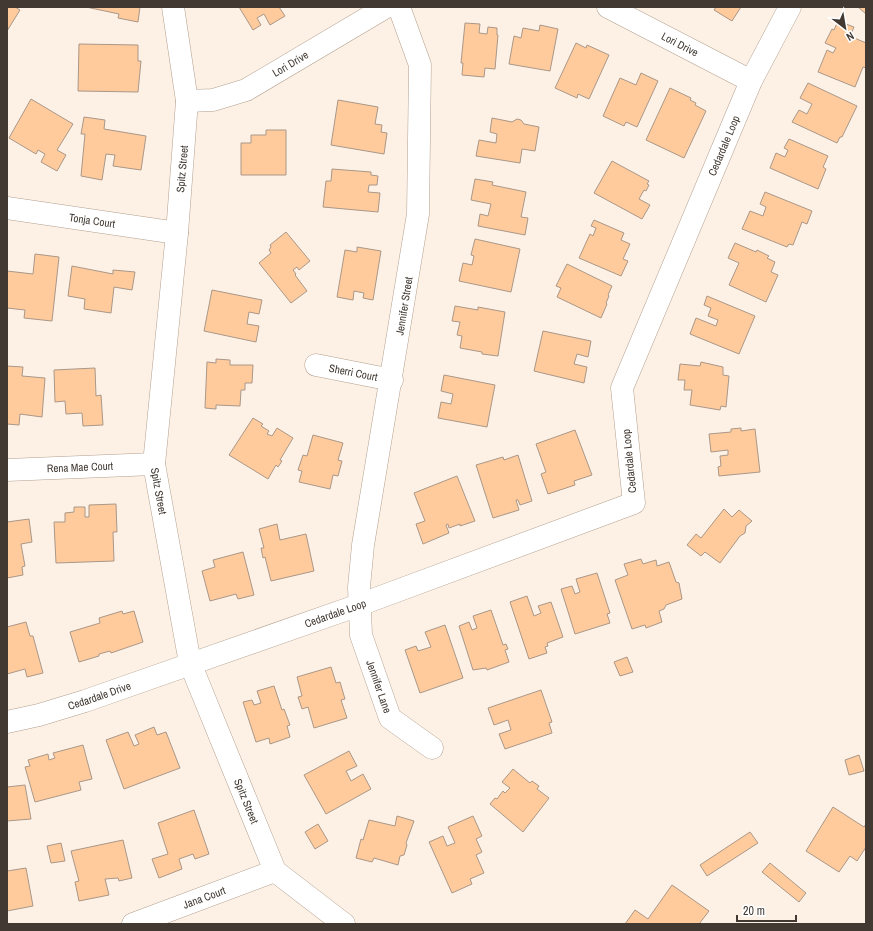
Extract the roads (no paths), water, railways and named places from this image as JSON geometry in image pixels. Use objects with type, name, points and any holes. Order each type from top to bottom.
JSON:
[{"type":"street","name":"Spitz Street","points":[[173,7],[187,101],[177,232],[154,464],[190,663],[275,871]]},
{"type":"street","name":"Lori Drive","points":[[187,101],[213,100],[246,90],[386,7]]},
{"type":"street","name":"Jennifer Street","points":[[358,605],[364,545],[418,214],[420,65],[399,7]]},
{"type":"street","name":"Lori Drive","points":[[608,7],[751,81]]},
{"type":"street","name":"Cedardale Loop","points":[[190,663],[358,605],[634,503],[622,388],[751,81],[790,7]]},
{"type":"street","name":"Tonja Court","points":[[7,208],[177,232]]},
{"type":"street","name":"Sherri Court","points":[[316,365],[392,380]]},
{"type":"street","name":"Rena Mae Court","points":[[7,470],[154,464]]},
{"type":"street","name":"Jennifer Lane","points":[[358,605],[361,635],[390,718],[432,748]]},
{"type":"street","name":"Cedardale Drive","points":[[7,722],[62,708],[190,663]]},
{"type":"street","name":"Jana Court","points":[[134,924],[275,871]]},
{"type":"street","points":[[275,871],[344,924]]}]
